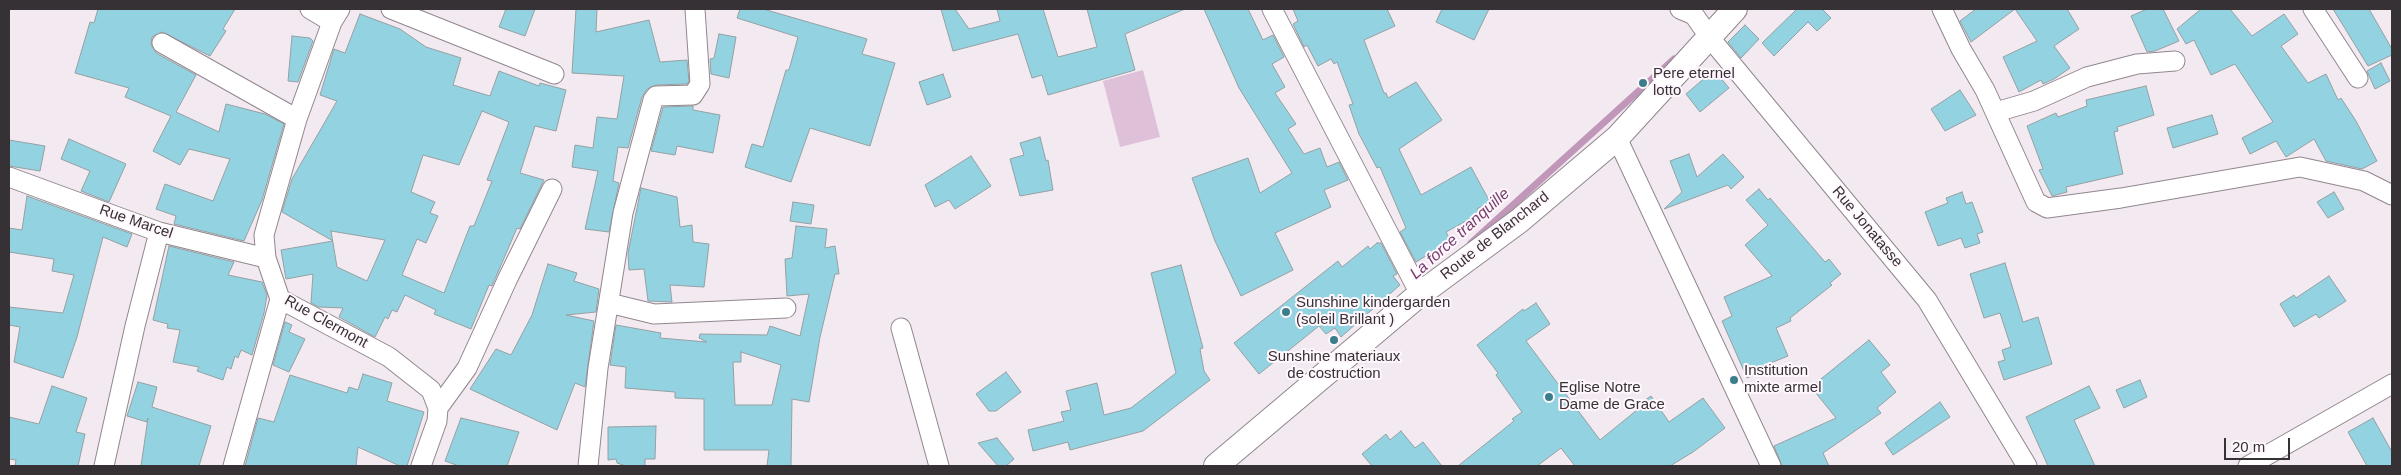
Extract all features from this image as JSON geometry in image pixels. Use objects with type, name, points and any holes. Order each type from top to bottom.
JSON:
[{"type":"street","points":[[310,9],[336,15]]},
{"type":"street","points":[[391,9],[554,74]]},
{"type":"street","points":[[588,466],[598,368],[623,213],[653,100],[656,96],[693,95],[700,84],[695,9]]},
{"type":"street","points":[[1272,9],[1420,294]]},
{"type":"street","name":"Rue Jonatasse","points":[[1680,9],[1694,15],[1710,38],[1928,300],[2027,466]]},
{"type":"street","name":"Route de Blanchard","points":[[1216,466],[1420,294],[1519,220],[1617,138],[1735,9]]},
{"type":"street","points":[[1942,9],[1996,112],[2036,202],[2047,208],[2121,198],[2300,167],[2364,180],[2392,195]]},
{"type":"street","points":[[2313,9],[2358,78]]},
{"type":"street","name":"Rue Clermont","points":[[336,15],[297,119],[264,235],[266,258],[280,299],[388,357],[431,390],[438,408]]},
{"type":"street","points":[[162,43],[297,119]]},
{"type":"street","points":[[1996,112],[2034,101],[2087,77],[2137,64],[2175,61]]},
{"type":"street","points":[[1617,138],[1771,466]]},
{"type":"street","name":"Rue Marcel","points":[[9,176],[159,232],[266,258]]},
{"type":"street","points":[[421,466],[438,421],[438,408],[467,368],[508,278],[552,190]]},
{"type":"street","points":[[104,466],[135,326],[159,232]]},
{"type":"street","points":[[233,466],[280,299]]},
{"type":"street","points":[[609,303],[654,314],[786,308]]},
{"type":"street","points":[[901,328],[939,466]]},
{"type":"street","points":[[2248,466],[2392,384]]},
{"type":"shaded area","points":[[1143,70],[1160,137],[1120,147],[1103,81]]},
{"type":"building","points":[[98,9],[235,9],[223,29],[226,31],[210,56],[162,32],[152,37],[151,44],[156,53],[196,75],[176,112],[219,132],[226,104],[265,114],[284,124],[262,200],[244,241],[174,224],[176,216],[156,209],[165,184],[213,201],[230,159],[189,149],[180,165],[153,151],[171,116],[125,97],[129,88],[75,73],[90,22],[94,23]]},
{"type":"building","points":[[506,9],[535,9],[525,36],[499,27]]},
{"type":"building","points":[[576,9],[597,9],[596,32],[649,20],[660,62],[687,60],[689,81],[687,84],[656,85],[647,89],[642,97],[628,148],[618,147],[613,181],[619,183],[609,232],[585,229],[598,171],[572,167],[575,145],[593,148],[597,117],[617,119],[624,76],[572,73]]},
{"type":"building","points":[[740,9],[763,9],[867,39],[862,54],[895,63],[870,146],[810,128],[791,182],[745,167],[752,144],[763,147],[798,37],[737,18]]},
{"type":"building","points":[[941,9],[955,9],[969,29],[1000,21],[997,9],[1043,9],[1058,57],[1097,47],[1087,9],[1185,9],[1125,34],[1135,70],[1048,95],[1042,75],[1032,78],[1018,34],[953,51]]},
{"type":"building","points":[[1204,9],[1248,9],[1263,40],[1273,35],[1284,57],[1272,64],[1285,87],[1275,93],[1296,124],[1288,129],[1304,154],[1320,148],[1327,167],[1339,162],[1348,180],[1324,190],[1331,207],[1275,233],[1293,270],[1241,296],[1215,241],[1192,178],[1248,158],[1260,193],[1292,173],[1239,88]]},
{"type":"building","points":[[1293,9],[1387,9],[1395,26],[1364,40],[1384,93],[1386,93],[1388,98],[1416,82],[1442,120],[1399,149],[1421,195],[1471,167],[1490,202],[1477,209],[1479,214],[1446,232],[1451,241],[1416,262],[1400,232],[1406,228],[1380,167],[1377,168],[1359,134],[1349,105],[1353,104],[1337,62],[1334,64],[1331,59],[1318,66],[1307,45],[1304,47],[1293,24],[1298,21]]},
{"type":"building","points":[[1442,9],[1489,9],[1474,40],[1436,22]]},
{"type":"building","points":[[1795,9],[1822,9],[1831,18],[1817,31],[1808,22],[1774,56],[1762,43]]},
{"type":"building","points":[[1976,9],[2015,9],[1971,42],[1960,21]]},
{"type":"building","points":[[2015,9],[2067,9],[2079,29],[2054,46],[2070,68],[2054,79],[2043,84],[2041,80],[2019,92],[2003,57],[2037,41]]},
{"type":"building","points":[[2147,9],[2163,9],[2179,41],[2155,51],[2147,52],[2131,16]]},
{"type":"building","points":[[2201,9],[2230,9],[2252,36],[2284,14],[2298,34],[2281,46],[2308,83],[2326,74],[2338,100],[2341,98],[2356,121],[2377,161],[2362,169],[2326,161],[2314,139],[2286,157],[2276,141],[2250,154],[2242,138],[2273,122],[2235,64],[2211,75],[2194,40],[2186,44],[2177,29]]},
{"type":"building","points":[[2333,9],[2369,9],[2392,49],[2392,55],[2368,66]]},
{"type":"building","points":[[360,14],[400,29],[426,47],[461,58],[453,85],[490,96],[499,71],[539,86],[540,83],[566,90],[556,131],[535,126],[520,173],[544,180],[520,229],[517,228],[492,286],[489,285],[471,329],[434,314],[436,310],[405,295],[397,312],[392,310],[388,319],[385,317],[375,337],[339,317],[343,308],[319,307],[311,303],[313,274],[286,279],[281,250],[333,241],[282,212],[292,179],[337,101],[320,95],[334,49],[345,53]],"holes":[[[482,111],[509,122],[487,180],[492,181],[474,226],[470,226],[444,293],[402,275],[417,239],[426,243],[438,216],[430,213],[435,202],[411,192],[423,155],[459,165]],[[331,231],[385,240],[367,281],[337,267]]]},
{"type":"building","points":[[1745,25],[1759,39],[1741,58],[1728,42]]},
{"type":"building","points":[[719,34],[736,37],[729,78],[711,74],[710,59],[714,58]]},
{"type":"building","points":[[292,36],[310,38],[313,41],[298,82],[288,81]]},
{"type":"building","points":[[2381,63],[2390,81],[2375,89],[2367,71]]},
{"type":"building","points":[[1714,70],[1729,88],[1700,112],[1686,94]]},
{"type":"building","points":[[943,74],[951,97],[927,105],[919,82]]},
{"type":"building","points":[[2146,86],[2154,115],[2117,127],[2118,131],[2114,132],[2123,174],[2066,187],[2067,192],[2052,196],[2039,170],[2043,169],[2027,126],[2056,113],[2058,117],[2087,106],[2086,100]]},
{"type":"building","points":[[1960,90],[1976,115],[1945,131],[1931,109]]},
{"type":"building","points":[[693,106],[693,110],[720,115],[713,153],[677,146],[675,155],[651,151],[663,107]]},
{"type":"building","points":[[2212,115],[2218,134],[2173,148],[2167,128]]},
{"type":"building","points":[[1040,137],[1046,161],[1048,160],[1053,190],[1020,196],[1010,159],[1024,155],[1020,143]]},
{"type":"building","points":[[69,139],[126,164],[109,202],[81,191],[90,171],[61,159]]},
{"type":"building","points":[[9,140],[45,146],[40,171],[9,166]]},
{"type":"building","points":[[1689,154],[1697,177],[1723,154],[1744,177],[1731,189],[1728,185],[1664,209],[1682,192],[1670,161]]},
{"type":"building","points":[[971,156],[991,186],[955,209],[949,200],[935,207],[925,185]]},
{"type":"building","points":[[641,188],[677,197],[680,227],[692,225],[693,242],[709,244],[704,287],[670,285],[672,302],[648,301],[644,269],[629,270],[628,253]]},
{"type":"building","points":[[1759,189],[1768,200],[1770,198],[1825,262],[1829,259],[1841,274],[1830,283],[1832,285],[1790,318],[1791,321],[1776,328],[1788,356],[1768,364],[1770,368],[1747,378],[1722,321],[1732,316],[1724,297],[1772,276],[1745,245],[1768,225],[1746,200]]},
{"type":"building","points":[[1962,192],[1966,204],[1972,202],[1983,232],[1977,234],[1980,243],[1965,248],[1961,238],[1938,246],[1925,212],[1948,203],[1946,198]]},
{"type":"building","points":[[2334,192],[2344,209],[2328,218],[2317,202]]},
{"type":"building","points":[[27,196],[132,234],[127,247],[103,237],[77,337],[63,378],[14,362],[20,327],[9,325],[9,307],[63,313],[74,275],[52,271],[54,259],[9,252],[9,228],[22,230]]},
{"type":"building","points":[[793,202],[814,205],[811,224],[790,221]]},
{"type":"building","points":[[796,226],[827,229],[825,248],[835,246],[839,274],[835,274],[820,337],[809,402],[792,399],[791,466],[767,466],[769,450],[704,450],[704,399],[675,398],[675,392],[625,388],[626,367],[610,365],[616,325],[661,333],[660,338],[707,342],[699,338],[700,334],[767,335],[770,326],[800,336],[809,294],[787,296],[785,259],[792,258]],"holes":[[[741,352],[781,365],[772,405],[735,405],[733,362],[741,362]]]},
{"type":"building","points":[[1377,243],[1381,243],[1397,274],[1393,276],[1400,285],[1341,337],[1335,328],[1326,334],[1319,326],[1259,374],[1234,343],[1338,261],[1342,267],[1368,246],[1370,249]]},
{"type":"building","points":[[169,246],[234,262],[228,275],[262,282],[267,295],[252,355],[241,350],[238,358],[235,356],[231,369],[227,367],[223,380],[197,371],[199,367],[173,362],[180,330],[167,328],[168,324],[153,320]]},
{"type":"building","points":[[2005,263],[2023,322],[2038,317],[2052,364],[2004,380],[1998,362],[2005,360],[2002,350],[2011,347],[2000,313],[1984,318],[1970,274]]},
{"type":"building","points":[[548,264],[577,273],[574,281],[599,289],[596,312],[566,315],[594,321],[585,387],[575,383],[557,430],[470,389],[496,349],[511,355],[532,315]]},
{"type":"building","points":[[1181,265],[1203,348],[1200,349],[1204,371],[1210,380],[1143,431],[1070,450],[1068,442],[1033,451],[1028,430],[1064,421],[1061,412],[1071,410],[1066,391],[1097,383],[1104,415],[1131,408],[1176,373],[1151,273]]},
{"type":"building","points":[[2329,276],[2346,301],[2319,318],[2316,314],[2294,327],[2280,304],[2294,295],[2296,298]]},
{"type":"building","points":[[1536,303],[1550,324],[1526,341],[1600,440],[1637,410],[1635,407],[1651,396],[1669,422],[1703,398],[1725,428],[1693,452],[1670,466],[1575,466],[1561,448],[1537,466],[1458,466],[1514,421],[1512,419],[1522,412],[1496,375],[1498,373],[1477,345],[1523,309],[1524,311]]},
{"type":"building","points":[[285,322],[292,325],[289,332],[305,339],[289,372],[273,365]]},
{"type":"building","points":[[1869,340],[1890,365],[1881,372],[1896,392],[1877,408],[1881,413],[1823,453],[1829,466],[1782,466],[1774,446],[1836,418],[1811,387]]},
{"type":"building","points":[[1006,372],[1021,392],[996,411],[989,411],[976,394]]},
{"type":"building","points":[[363,374],[392,383],[387,401],[424,412],[407,466],[400,466],[358,447],[356,466],[245,466],[258,418],[274,422],[290,375],[347,393],[349,387],[358,390]]},
{"type":"building","points":[[2140,380],[2147,397],[2124,408],[2116,390]]},
{"type":"building","points":[[138,382],[157,387],[152,407],[211,426],[199,466],[141,466],[148,418],[147,422],[127,416]]},
{"type":"building","points":[[52,386],[87,398],[76,432],[85,434],[78,466],[15,466],[16,460],[9,459],[9,417],[39,424]]},
{"type":"building","points":[[2089,386],[2100,408],[2074,420],[2095,466],[2048,466],[2026,417]]},
{"type":"building","points":[[1940,402],[1950,417],[1893,455],[1885,443]]},
{"type":"building","points":[[461,418],[519,432],[507,466],[459,466],[445,461]]},
{"type":"building","points":[[2373,418],[2392,452],[2392,466],[2367,466],[2348,432]]},
{"type":"building","points":[[656,426],[655,459],[645,459],[645,466],[626,466],[617,463],[616,459],[608,460],[608,427]]},
{"type":"building","points":[[1401,431],[1415,448],[1423,442],[1442,466],[1372,466],[1362,454],[1386,434],[1390,440]]},
{"type":"building","points":[[997,438],[1014,459],[1006,466],[998,466],[978,443]]},
{"type":"waterway","name":"La force tranquille","points":[[1471,243],[1674,59]]},
{"type":"place","name":"Pere eternel lotto","points":[[1643,83]]},
{"type":"place","name":"Sunshine kindergarden (soleil Brillant )","points":[[1286,312]]},
{"type":"place","name":"Sunshine materiaux de costruction","points":[[1334,340]]},
{"type":"place","name":"Institution mixte armel","points":[[1734,380]]},
{"type":"place","name":"Eglise Notre Dame de Grace","points":[[1549,397]]}]
